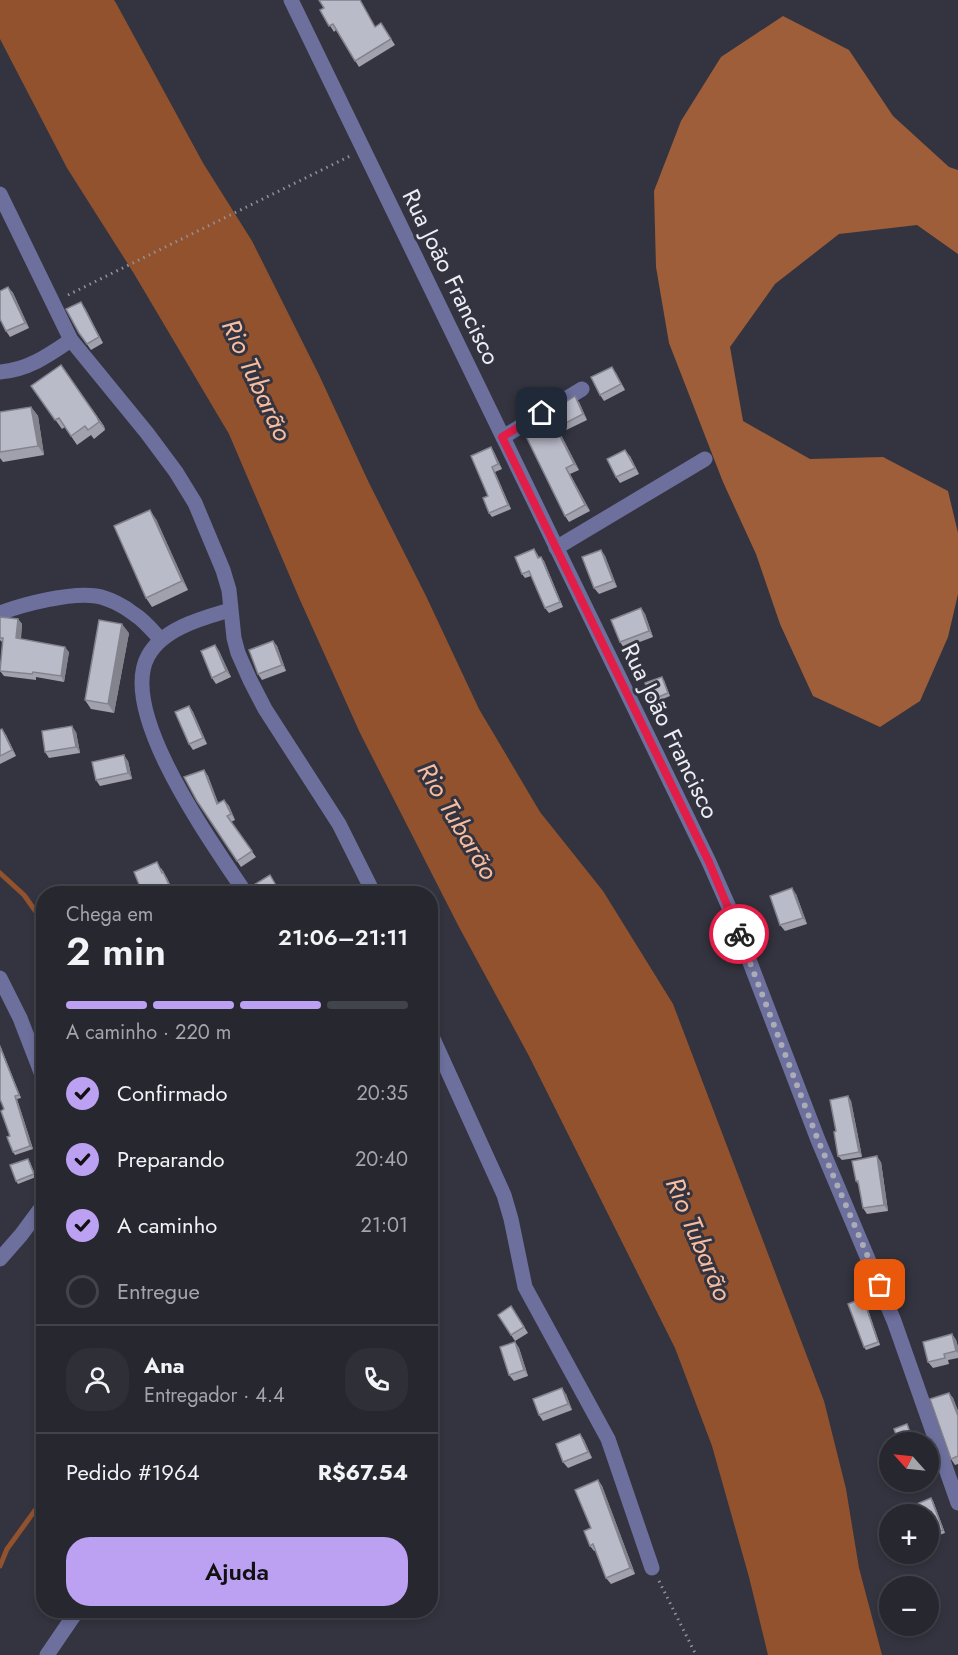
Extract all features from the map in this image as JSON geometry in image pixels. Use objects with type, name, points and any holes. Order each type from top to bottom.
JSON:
[{"type":"street","name":"Rua João Francisco","points":[[291,0],[709,862],[728,905],[818,1140],[894,1321],[958,1503]]},
{"type":"street","points":[[0,194],[71,340],[147,433],[176,472],[195,503],[223,570],[229,590],[230,610],[238,653],[249,680],[265,709],[339,824],[370,886]]},
{"type":"street","points":[[0,372],[28,366],[71,340]]},
{"type":"street","points":[[502,437],[582,389]]},
{"type":"street","points":[[556,548],[705,459]]},
{"type":"street","points":[[0,613],[43,601],[97,596],[136,614],[161,640]]},
{"type":"street","points":[[230,610],[200,619],[161,640],[148,654],[140,682],[142,700],[149,724],[192,812],[241,886]]},
{"type":"street","points":[[0,978],[20,1018],[36,1059]]},
{"type":"street","points":[[438,1050],[504,1195],[525,1287],[608,1439],[652,1568]]},
{"type":"street","points":[[0,1259],[36,1215]]},
{"type":"street","points":[[47,1655],[72,1618]]},
{"type":"path","points":[[53,303],[364,149]]},
{"type":"path","points":[[652,1568],[696,1655]]},
{"type":"shaded area","points":[[783,16],[849,50],[893,116],[949,167],[958,170],[958,254],[917,225],[839,234],[775,284],[730,347],[743,421],[810,459],[883,457],[948,491],[958,533],[958,594],[948,637],[920,701],[880,727],[813,696],[780,624],[756,554],[723,482],[669,343],[656,267],[654,191],[681,121],[721,57]]},
{"type":"water","name":"Rio Tubarão","points":[[0,0],[114,0],[203,163],[252,241],[320,377],[479,709],[540,812],[603,891],[673,1004],[824,1401],[846,1489],[859,1568],[882,1655],[768,1655],[749,1577],[712,1446],[675,1348],[529,1056],[459,927],[360,733],[229,434],[133,272],[67,168],[0,39]]},
{"type":"building","points":[[319,0],[360,0],[375,27],[381,23],[391,39],[355,61],[333,24],[329,26],[320,10],[324,8]]},
{"type":"building","points":[[8,287],[25,323],[6,331],[0,319],[0,291]]},
{"type":"building","points":[[81,302],[99,337],[87,344],[66,309]]},
{"type":"building","points":[[61,365],[99,422],[88,430],[85,426],[71,436],[59,418],[55,420],[31,386]]},
{"type":"building","points":[[612,367],[621,384],[600,395],[591,377]]},
{"type":"building","points":[[575,396],[583,414],[556,428],[574,464],[566,468],[585,505],[565,516],[522,428],[558,410],[557,407]]},
{"type":"building","points":[[31,407],[38,446],[0,452],[0,412]]},
{"type":"building","points":[[491,447],[498,464],[492,467],[508,505],[489,513],[483,498],[488,496],[471,456]]},
{"type":"building","points":[[625,450],[635,468],[616,477],[607,459]]},
{"type":"building","points":[[150,510],[182,581],[146,598],[114,526]]},
{"type":"building","points":[[534,549],[538,558],[541,557],[560,602],[545,608],[529,571],[522,574],[515,557]]},
{"type":"building","points":[[601,550],[613,581],[594,588],[582,557]]},
{"type":"building","points":[[641,608],[649,631],[620,642],[611,620]]},
{"type":"building","points":[[0,617],[18,619],[16,638],[65,647],[61,676],[0,671],[3,638],[0,638]]},
{"type":"building","points":[[99,620],[122,624],[108,704],[85,700]]},
{"type":"building","points":[[273,641],[282,665],[258,674],[249,650]]},
{"type":"building","points":[[215,645],[226,671],[212,678],[201,651]]},
{"type":"building","points":[[662,677],[668,693],[651,700],[645,683]]},
{"type":"building","points":[[189,706],[203,738],[189,744],[175,712]]},
{"type":"building","points":[[72,726],[76,747],[45,752],[42,731]]},
{"type":"building","points":[[2,729],[12,750],[0,756],[0,730]]},
{"type":"building","points":[[124,755],[128,773],[96,780],[92,762]]},
{"type":"building","points":[[204,770],[217,804],[224,800],[231,814],[227,816],[252,851],[237,861],[197,801],[184,777]]},
{"type":"building","points":[[157,862],[170,886],[140,886],[134,872]]},
{"type":"building","points":[[270,875],[276,886],[252,886]]},
{"type":"building","points":[[792,888],[803,918],[780,925],[770,896]]},
{"type":"building","points":[[0,1047],[19,1095],[15,1096],[30,1146],[13,1152],[1,1111],[4,1109],[0,1099]]},
{"type":"building","points":[[848,1096],[859,1152],[838,1156],[830,1100]]},
{"type":"building","points":[[877,1156],[884,1205],[863,1208],[852,1161]]},
{"type":"building","points":[[28,1159],[34,1174],[16,1181],[10,1165]]},
{"type":"building","points":[[863,1298],[878,1342],[864,1347],[848,1304]]},
{"type":"building","points":[[511,1306],[524,1327],[511,1335],[498,1315]]},
{"type":"building","points":[[952,1334],[956,1351],[944,1354],[945,1358],[928,1362],[923,1342]]},
{"type":"building","points":[[515,1342],[524,1370],[509,1375],[500,1347]]},
{"type":"building","points":[[562,1388],[568,1404],[539,1415],[533,1399]]},
{"type":"building","points":[[949,1393],[958,1416],[958,1456],[951,1459],[930,1399]]},
{"type":"building","points":[[907,1424],[910,1432],[895,1432],[894,1429]]},
{"type":"building","points":[[580,1434],[588,1452],[563,1462],[556,1444]]},
{"type":"building","points":[[598,1480],[630,1568],[606,1578],[593,1544],[590,1546],[584,1531],[591,1528],[575,1490]]},
{"type":"building","points":[[931,1498],[933,1504],[917,1504]]},
{"type":"building","points":[[939,1519],[943,1530],[939,1531]]},
{"type":"waterway","points":[[0,873],[24,895],[36,912]]},
{"type":"waterway","points":[[0,1566],[7,1549],[36,1509]]},
{"type":"way so far","points":[[739,934],[818,1140],[880,1285]]},
{"type":"route","points":[[542,413],[502,437],[709,862],[739,934]]}]
